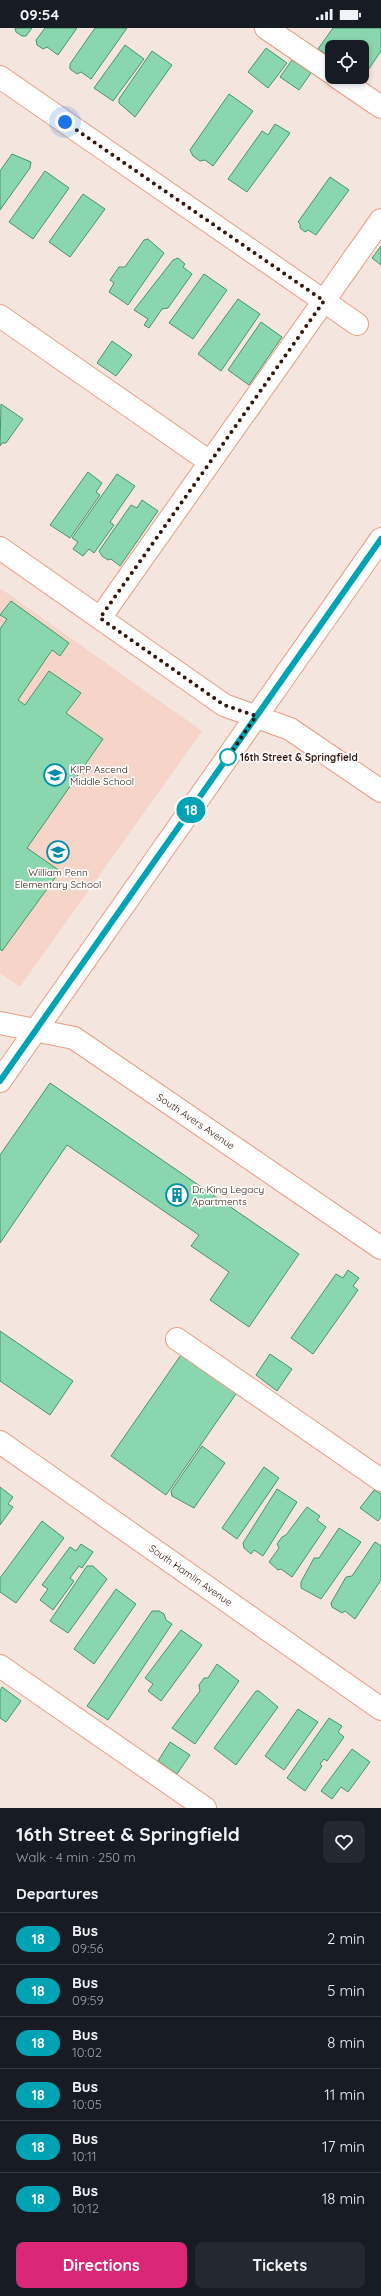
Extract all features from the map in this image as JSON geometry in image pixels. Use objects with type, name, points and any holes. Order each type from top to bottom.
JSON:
[{"type":"street","points":[[266,28],[325,68]]},
{"type":"street","points":[[0,77],[357,324]]},
{"type":"street","points":[[347,84],[381,107]]},
{"type":"street","points":[[100,618],[381,220]]},
{"type":"street","points":[[0,316],[210,462]]},
{"type":"street","points":[[0,1081],[381,539]]},
{"type":"street","points":[[0,548],[224,705],[290,729],[381,792]]},
{"type":"street","name":"South Avers Avenue","points":[[0,1023],[36,1029],[74,1038],[381,1248]]},
{"type":"street","points":[[177,1339],[381,1480]]},
{"type":"street","name":"South Hamlin Avenue","points":[[0,1442],[381,1709]]},
{"type":"street","points":[[0,1666],[205,1808]]},
{"type":"shaded area","name":"William Penn Elementary School","points":[[0,588],[202,731],[20,987],[0,973]]},
{"type":"building","points":[[15,28],[32,28],[26,36],[22,36],[16,32]]},
{"type":"building","points":[[45,28],[77,28],[58,55],[47,47],[43,49],[37,45],[36,40]]},
{"type":"building","points":[[95,28],[127,28],[91,79],[81,72],[77,74],[70,69],[70,64]]},
{"type":"building","points":[[333,28],[381,28],[381,51],[369,69],[369,40],[325,40],[325,54],[318,49]]},
{"type":"building","points":[[125,45],[144,59],[113,101],[94,88]]},
{"type":"building","points":[[266,48],[287,63],[268,88],[248,72]]},
{"type":"building","points":[[152,51],[172,65],[135,117],[119,103],[119,99]]},
{"type":"building","points":[[292,60],[311,73],[299,90],[280,77]]},
{"type":"building","points":[[229,94],[253,111],[213,166],[205,160],[200,161],[193,156],[190,150]]},
{"type":"building","points":[[275,124],[290,133],[247,192],[228,179],[262,131],[268,135]]},
{"type":"building","points":[[12,154],[31,162],[30,168],[0,210],[0,171]]},
{"type":"building","points":[[45,171],[69,188],[33,239],[9,222]]},
{"type":"building","points":[[330,177],[349,190],[316,235],[308,230],[305,232],[300,228],[300,224],[298,222]]},
{"type":"building","points":[[83,194],[105,209],[70,257],[49,242]]},
{"type":"building","points":[[148,239],[164,253],[128,305],[109,292],[114,283],[110,280],[119,267],[125,267],[144,240]]},
{"type":"building","points":[[381,246],[381,265],[372,258]]},
{"type":"building","points":[[178,258],[185,264],[183,267],[192,274],[168,308],[162,309],[149,328],[144,325],[148,319],[134,310],[173,260]]},
{"type":"building","points":[[204,274],[227,290],[193,339],[169,323]]},
{"type":"building","points":[[238,299],[260,314],[221,371],[198,354]]},
{"type":"building","points":[[261,322],[282,337],[249,385],[228,370]]},
{"type":"building","points":[[112,341],[132,355],[116,376],[97,363]]},
{"type":"building","points":[[1,404],[23,419],[6,443],[2,443],[0,446]]},
{"type":"building","points":[[88,472],[102,483],[96,492],[100,495],[70,538],[50,525]]},
{"type":"building","points":[[117,474],[135,486],[110,522],[114,525],[94,553],[89,549],[83,556],[73,549],[78,542],[72,538]]},
{"type":"building","points":[[142,500],[158,511],[120,566],[111,559],[108,560],[102,556],[99,551],[131,505],[137,508]]},
{"type":"building","points":[[11,601],[69,643],[60,656],[52,650],[18,700],[25,705],[49,671],[81,693],[66,713],[103,739],[27,848],[60,871],[2,951],[0,949],[0,629],[7,619],[0,615]]},
{"type":"building","name":"Dr. King Legacy Apartments","points":[[50,1083],[299,1254],[249,1327],[210,1300],[229,1272],[191,1246],[199,1235],[67,1145],[0,1243],[0,1155]]},
{"type":"building","points":[[348,1270],[359,1278],[353,1286],[358,1290],[313,1354],[291,1338],[336,1274],[343,1278]]},
{"type":"building","points":[[0,1331],[73,1381],[50,1415],[0,1381]]},
{"type":"building","points":[[183,1352],[238,1391],[166,1495],[111,1456]]},
{"type":"building","points":[[270,1354],[292,1369],[277,1391],[256,1375]]},
{"type":"building","points":[[202,1446],[225,1463],[194,1508],[172,1496],[171,1491]]},
{"type":"building","points":[[264,1467],[279,1478],[237,1539],[222,1528]]},
{"type":"building","points":[[0,1487],[13,1497],[8,1504],[13,1507],[0,1525]]},
{"type":"building","points":[[277,1489],[297,1502],[263,1556],[254,1550],[251,1554],[244,1548],[243,1543]]},
{"type":"building","points":[[374,1490],[381,1494],[381,1517],[378,1521],[360,1508]]},
{"type":"building","points":[[307,1507],[320,1516],[317,1520],[326,1527],[292,1577],[281,1569],[278,1570],[269,1562],[279,1548],[277,1544],[282,1537],[286,1535]]},
{"type":"building","points":[[42,1521],[64,1538],[16,1603],[0,1592],[0,1578]]},
{"type":"building","points":[[339,1528],[361,1542],[321,1599],[301,1588],[301,1582],[314,1558],[319,1558]]},
{"type":"building","points":[[375,1542],[381,1546],[381,1580],[355,1619],[345,1611],[342,1613],[332,1607],[331,1603],[346,1577],[352,1576]]},
{"type":"building","points":[[81,1544],[93,1552],[82,1568],[79,1566],[70,1578],[74,1581],[53,1610],[40,1600],[48,1589],[42,1585],[70,1547],[76,1551]]},
{"type":"building","points":[[87,1566],[93,1566],[107,1579],[68,1633],[50,1621]]},
{"type":"building","points":[[116,1589],[136,1604],[94,1664],[74,1649]]},
{"type":"building","points":[[152,1611],[159,1611],[164,1614],[166,1620],[172,1624],[108,1720],[87,1706]]},
{"type":"building","points":[[181,1630],[202,1645],[161,1701],[148,1691],[153,1684],[145,1678]]},
{"type":"building","points":[[217,1664],[239,1681],[195,1744],[172,1728],[200,1691],[199,1685],[204,1678],[208,1678]]},
{"type":"building","points":[[2,1687],[21,1701],[6,1722],[0,1718],[0,1691]]},
{"type":"building","points":[[256,1691],[259,1691],[278,1707],[236,1765],[214,1748]]},
{"type":"building","points":[[298,1709],[318,1722],[284,1770],[265,1756]]},
{"type":"building","points":[[329,1718],[342,1726],[338,1732],[344,1737],[327,1761],[324,1759],[320,1764],[322,1766],[305,1791],[287,1778]]},
{"type":"building","points":[[170,1742],[190,1755],[177,1774],[158,1761]]},
{"type":"building","points":[[352,1749],[370,1762],[348,1792],[341,1787],[332,1799],[321,1791]]},
{"type":"bus line","name":"18","points":[[0,1081],[381,539]]},
{"type":"place","name":"16th Street & Springfield","points":[[228,757]]},
{"type":"place","name":"KIPP Ascend Middle School","points":[[55,775]]},
{"type":"place","name":"William Penn Elementary School","points":[[58,852]]},
{"type":"place","name":"Dr. King Legacy Apartments","points":[[177,1195]]},
{"type":"route","points":[[65,122],[324,301],[100,618],[224,705],[256,716],[226,760],[228,757]]}]
